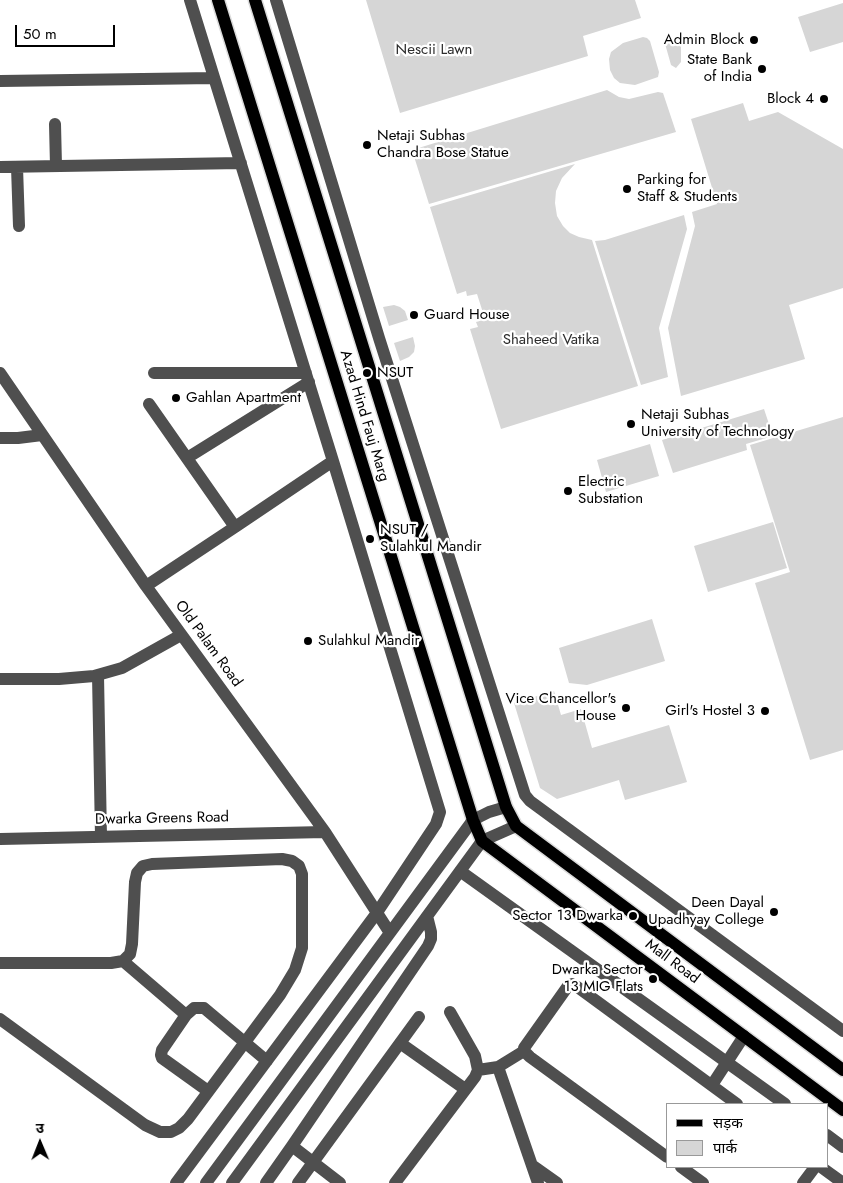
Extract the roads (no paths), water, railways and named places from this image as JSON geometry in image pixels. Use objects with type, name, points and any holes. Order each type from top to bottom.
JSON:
[{"type":"main road","name":"Azad Hind Fauj Marg","points":[[218,0],[473,820],[482,841]]},
{"type":"main road","name":"Azad Hind Fauj Marg","points":[[255,0],[506,807],[516,826]]},
{"type":"main road","name":"Mall Road","points":[[516,826],[843,1070]]},
{"type":"main road","name":"Mall Road","points":[[482,841],[843,1110]]},
{"type":"street","points":[[176,1183],[376,914],[436,824],[440,812],[440,806],[334,461],[190,0]]},
{"type":"street","points":[[276,0],[379,338],[525,795],[530,801],[843,1031]]},
{"type":"street","points":[[0,81],[214,78]]},
{"type":"street","points":[[55,124],[56,166]]},
{"type":"street","points":[[0,167],[241,163]]},
{"type":"street","points":[[17,167],[19,226]]},
{"type":"street","points":[[154,373],[307,377]]},
{"type":"street","name":"Old Palam Road","points":[[2,377],[146,586],[325,832],[390,934]]},
{"type":"street","points":[[187,458],[307,377]]},
{"type":"street","points":[[149,404],[235,527]]},
{"type":"street","points":[[0,438],[42,435]]},
{"type":"street","points":[[146,586],[334,461]]},
{"type":"street","points":[[0,679],[59,679],[98,675],[122,668],[181,635]]},
{"type":"street","points":[[98,675],[101,837]]},
{"type":"street","points":[[206,1183],[473,820],[489,812],[506,807]]},
{"type":"street","points":[[232,1183],[482,841],[516,826]]},
{"type":"street","name":"Dwarka Greens Road","points":[[0,839],[325,832]]},
{"type":"street","points":[[0,1019],[145,1125],[160,1132],[171,1132],[179,1128],[188,1119],[280,995],[295,970],[302,948],[302,874],[299,866],[292,861],[282,859],[152,864],[143,866],[135,882],[130,954],[123,961],[111,963],[1,964]]},
{"type":"street","points":[[460,871],[784,1103]]},
{"type":"street","points":[[266,1183],[428,946],[431,932],[427,916]]},
{"type":"street","points":[[123,961],[186,1016]]},
{"type":"street","points":[[478,1070],[498,1067],[524,1051],[524,1048],[568,986],[572,984],[736,1103]]},
{"type":"street","points":[[208,1091],[162,1058],[161,1055],[162,1050],[186,1016],[194,1008],[204,1008],[267,1061]]},
{"type":"street","points":[[395,1183],[475,1077],[478,1070],[475,1056],[450,1012]]},
{"type":"street","points":[[298,1183],[420,1016]]},
{"type":"street","points":[[712,1085],[744,1036]]},
{"type":"street","points":[[400,1043],[465,1089]]},
{"type":"street","points":[[524,1051],[666,1155]]},
{"type":"street","points":[[498,1067],[538,1183]]},
{"type":"street","points":[[715,1103],[722,1093]]},
{"type":"street","points":[[828,1136],[843,1147]]},
{"type":"street","points":[[292,1146],[340,1183]]},
{"type":"street","points":[[533,1166],[557,1183]]},
{"type":"street","points":[[682,1168],[703,1183]]},
{"type":"street","points":[[803,1183],[814,1168]]},
{"type":"street","points":[[822,1168],[843,1183]]},
{"type":"place","name":"Admin Block","points":[[754,40]]},
{"type":"place","name":"State Bank of India","points":[[762,69]]},
{"type":"place","name":"Block 4","points":[[824,99]]},
{"type":"place","name":"Netaji Subhas Chandra Bose Statue","points":[[367,145]]},
{"type":"place","name":"Parking for Staff & Students","points":[[627,189]]},
{"type":"place","name":"Guard House","points":[[414,315]]},
{"type":"place","name":"NSUT","points":[[367,373]]},
{"type":"place","name":"Gahlan Apartment","points":[[176,398]]},
{"type":"place","name":"Netaji Subhas University of Technology","points":[[631,424]]},
{"type":"place","name":"Electric Substation","points":[[568,491]]},
{"type":"place","name":"NSUT / Sulahkul Mandir","points":[[370,539]]},
{"type":"place","name":"Sulahkul Mandir","points":[[308,641]]},
{"type":"place","name":"Vice Chancellor's House","points":[[626,708]]},
{"type":"place","name":"Girl's Hostel 3","points":[[765,711]]},
{"type":"place","name":"Deen Dayal Upadhyay College","points":[[774,912]]},
{"type":"place","name":"Sector 13 Dwarka","points":[[633,916]]},
{"type":"place","name":"Dwarka Sector 13 MIG Flats","points":[[653,979]]},
{"type":"park label","name":"Nescii Lawn","points":[[434,50]]},
{"type":"park label","name":"Shaheed Vatika","points":[[551,340]]}]
